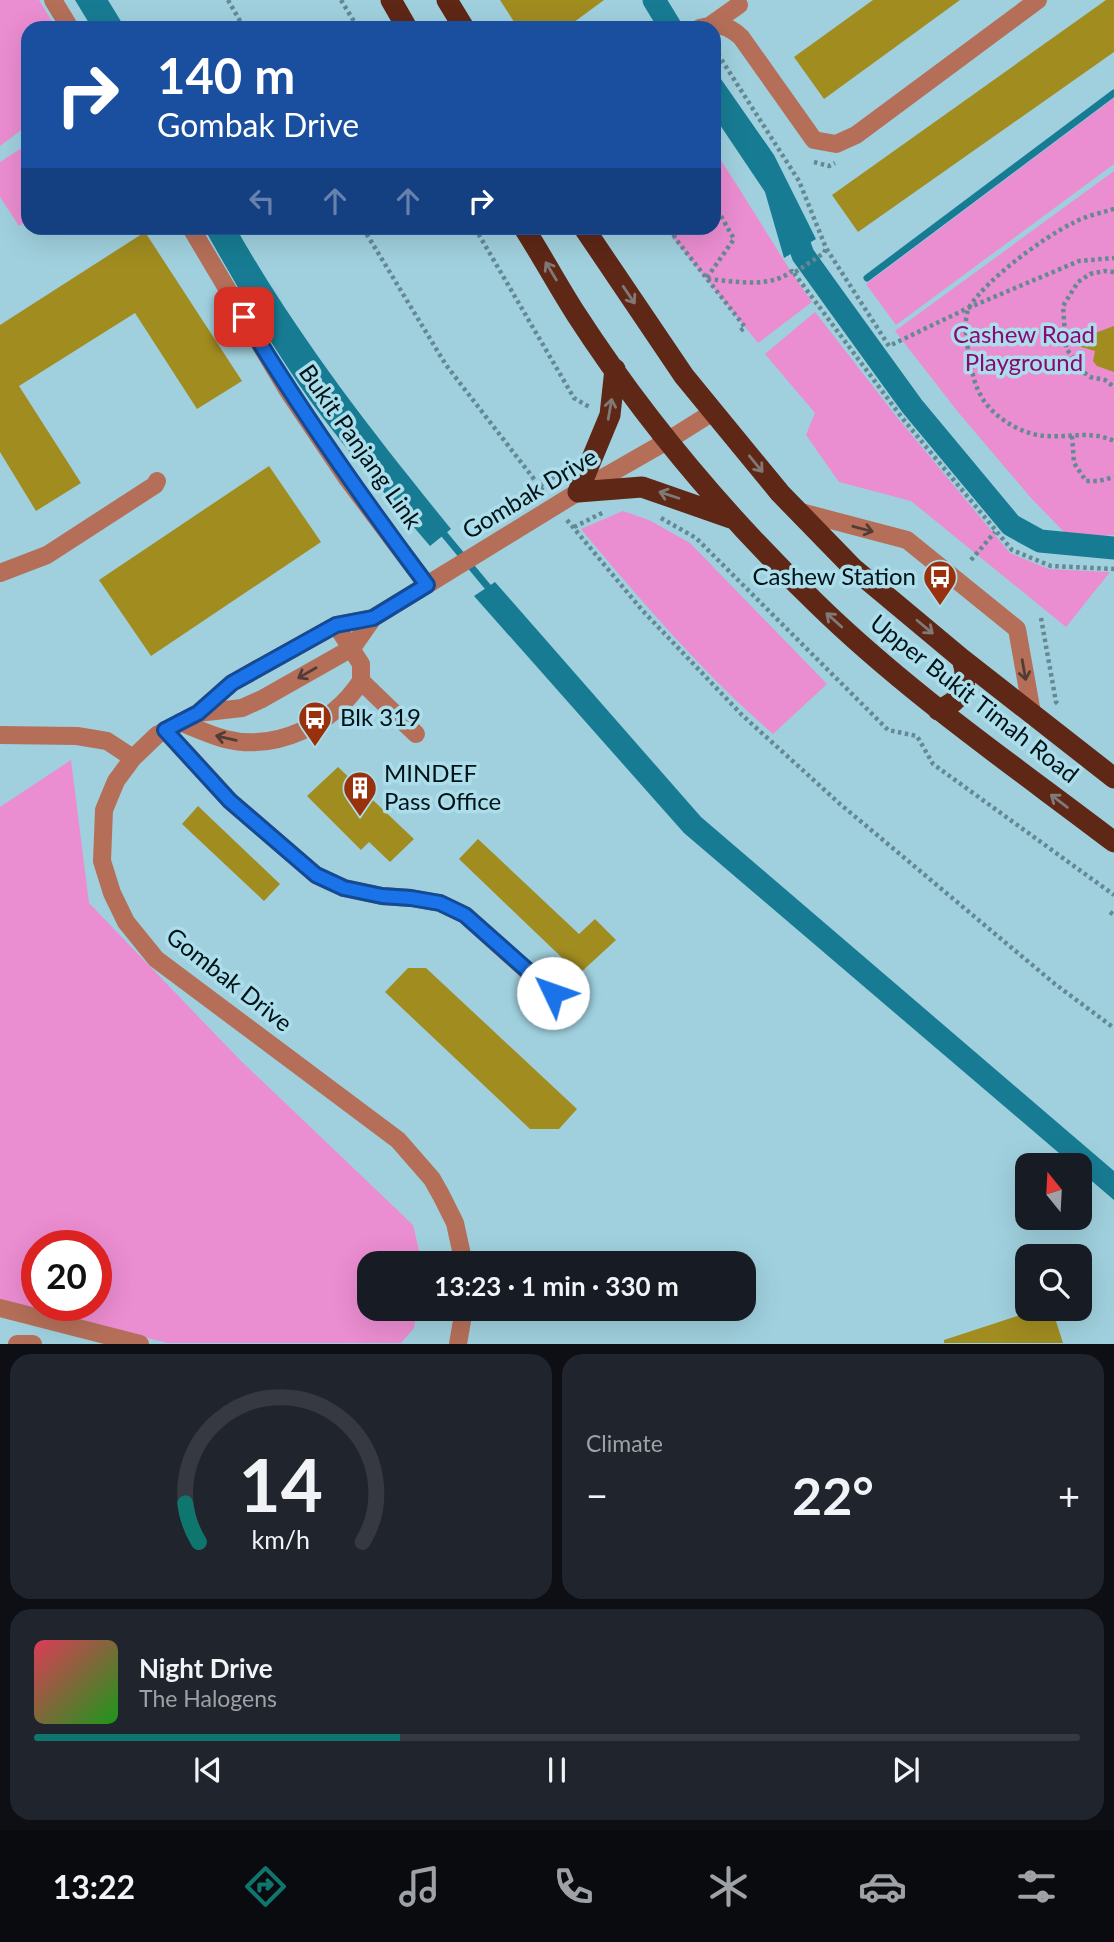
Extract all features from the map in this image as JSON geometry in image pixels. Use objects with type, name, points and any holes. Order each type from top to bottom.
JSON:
[{"type":"highway","points":[[391,0],[403,21]]},
{"type":"highway","points":[[447,0],[460,21]]},
{"type":"highway","name":"Upper Bukit Timah Road","points":[[528,235],[577,315],[615,369],[667,441],[733,519],[816,604],[885,666],[1114,842]]},
{"type":"highway","name":"Upper Bukit Timah Road","points":[[589,235],[684,376],[797,511],[853,568],[962,659],[1114,778]]},
{"type":"highway","points":[[615,369],[610,415],[578,492],[642,486],[733,519]]},
{"type":"highway","points":[[939,709],[951,705],[960,697],[966,686],[962,659]]},
{"type":"street","points":[[53,0],[66,21]]},
{"type":"street","points":[[721,27],[730,27],[741,37],[814,140],[836,144],[856,135],[1038,0]]},
{"type":"street","points":[[714,21],[739,5]]},
{"type":"street","name":"Bukit Panjang Link","points":[[195,235],[288,391],[346,477],[427,585]]},
{"type":"street","name":"Gombak Drive","points":[[461,1251],[454,1223],[432,1179],[398,1140],[156,959],[126,922],[112,893],[102,861],[104,810],[116,781],[133,758],[173,726],[198,713],[232,683],[336,625],[373,618],[713,412]]},
{"type":"street","points":[[0,573],[47,555],[155,485],[157,481]]},
{"type":"street","points":[[797,511],[906,540],[1017,629],[1032,713]]},
{"type":"street","name":"Gombak Drive","points":[[198,713],[242,708],[352,648],[373,618]]},
{"type":"street","points":[[173,726],[247,742],[275,740],[309,728],[352,694],[360,681],[361,664],[336,625]]},
{"type":"street","points":[[360,681],[416,734]]},
{"type":"street","points":[[173,726],[230,801],[316,875],[344,888],[440,903],[465,915],[553,993]]},
{"type":"street","points":[[0,735],[77,736],[107,741],[133,758]]},
{"type":"street","points":[[0,1308],[140,1343]]},
{"type":"street","points":[[458,1343],[462,1321]]},
{"type":"street","points":[[17,1343],[33,1343]]},
{"type":"path","points":[[228,0],[240,21]]},
{"type":"path","points":[[341,0],[354,21]]},
{"type":"path","points":[[721,59],[799,181],[825,250],[889,346],[968,308],[1079,261],[1114,258]]},
{"type":"path","points":[[1114,209],[1075,221],[1041,243],[999,275],[968,308],[968,346],[973,380],[982,399],[997,415],[1022,431],[1045,436],[1090,434],[1114,441]]},
{"type":"path","points":[[706,279],[734,239],[721,216]]},
{"type":"path","points":[[367,235],[446,365],[540,486]]},
{"type":"path","points":[[479,235],[575,398],[593,409]]},
{"type":"path","points":[[674,235],[745,327],[738,332]]},
{"type":"path","points":[[706,279],[751,283],[782,279],[792,271],[795,273],[825,250]]},
{"type":"path","points":[[1114,272],[1090,274],[1078,282],[1063,306],[1066,348],[1082,371],[1090,377],[1105,380],[1114,387]]},
{"type":"path","points":[[795,273],[903,419],[1012,550],[1051,566],[1114,569]]},
{"type":"path","points":[[1072,436],[1074,463],[1086,481],[1114,477]]},
{"type":"path","points":[[654,514],[696,538],[888,730],[917,736],[933,764],[1114,895]]},
{"type":"path","points":[[574,527],[642,610],[742,715],[840,804],[1055,984],[1114,1028]]},
{"type":"path","points":[[971,560],[995,532]]},
{"type":"path","points":[[1041,618],[1056,702],[1066,714]]},
{"type":"green space","points":[[0,0],[39,0],[52,21],[21,21],[21,130],[0,146]]},
{"type":"green space","points":[[1114,98],[1114,164],[896,325],[866,284]]},
{"type":"green space","points":[[21,148],[19,226],[0,197],[0,162]]},
{"type":"green space","points":[[721,161],[812,302],[758,343],[671,235],[721,235]]},
{"type":"green space","name":"Cashew Road Playground","points":[[1114,171],[1114,535],[1078,537],[1065,533],[1031,498],[958,412],[895,331]]},
{"type":"green space","points":[[815,312],[896,416],[1010,553],[1049,569],[1110,572],[1066,627],[911,501],[839,482],[806,435],[815,413],[765,354]]},
{"type":"green space","points":[[623,511],[649,520],[690,543],[827,684],[773,734],[697,661],[581,529]]},
{"type":"green space","points":[[71,760],[89,903],[240,1060],[413,1225],[419,1251],[357,1251],[357,1321],[415,1321],[414,1328],[401,1343],[167,1343],[80,1321],[112,1321],[112,1230],[21,1230],[21,1306],[0,1301],[0,807]]},
{"type":"water","points":[[75,0],[108,0],[121,21],[88,21]]},
{"type":"water","points":[[721,79],[774,155],[816,239],[784,258],[765,192],[721,126]]},
{"type":"water","points":[[208,235],[240,235],[284,307],[337,383],[451,529],[430,546],[313,404]]},
{"type":"water","points":[[495,582],[701,817],[1114,1171],[1114,1200],[1092,1181],[1092,1153],[1059,1153],[684,833],[474,596]]},
{"type":"building","points":[[500,0],[604,0],[576,21],[514,21]]},
{"type":"building","points":[[873,0],[960,0],[824,99],[794,57]]},
{"type":"building","points":[[1106,0],[1114,0],[1114,52],[858,232],[832,195]]},
{"type":"building","points":[[140,235],[147,235],[242,381],[197,409],[135,313],[19,386],[81,483],[36,511],[0,452],[0,325]]},
{"type":"building","points":[[1114,326],[1114,372],[1097,366],[1093,361],[1095,351],[1068,343]]},
{"type":"building","points":[[269,466],[321,542],[151,656],[99,580]]},
{"type":"building","name":"MINDEF Pass Office","points":[[338,767],[414,839],[390,862],[369,842],[361,850],[307,796]]},
{"type":"building","points":[[198,806],[280,884],[264,901],[182,824]]},
{"type":"building","points":[[478,839],[579,934],[595,919],[616,940],[579,974],[459,859]]},
{"type":"building","points":[[408,968],[426,968],[577,1109],[559,1129],[530,1129],[385,992]]},
{"type":"building","points":[[1015,1317],[1015,1321],[1056,1321],[1063,1343],[944,1343],[944,1340]]},
{"type":"waterway","points":[[654,0],[667,21]]},
{"type":"waterway","points":[[867,278],[1114,93]]},
{"type":"waterway","points":[[790,219],[803,255],[836,301],[912,406],[1011,525],[1040,541],[1114,548]]},
{"type":"waterway","points":[[439,528],[492,592]]},
{"type":"place","name":"Cashew Station","points":[[940,607]]},
{"type":"place","name":"Blk 319","points":[[315,748]]},
{"type":"place","name":"MINDEF Pass Office","points":[[360,818]]},
{"type":"route","points":[[244,317],[288,391],[346,477],[427,585],[373,618],[336,625],[232,683],[198,713],[165,730],[230,801],[316,875],[344,888],[440,903],[465,915],[553,993]]}]
